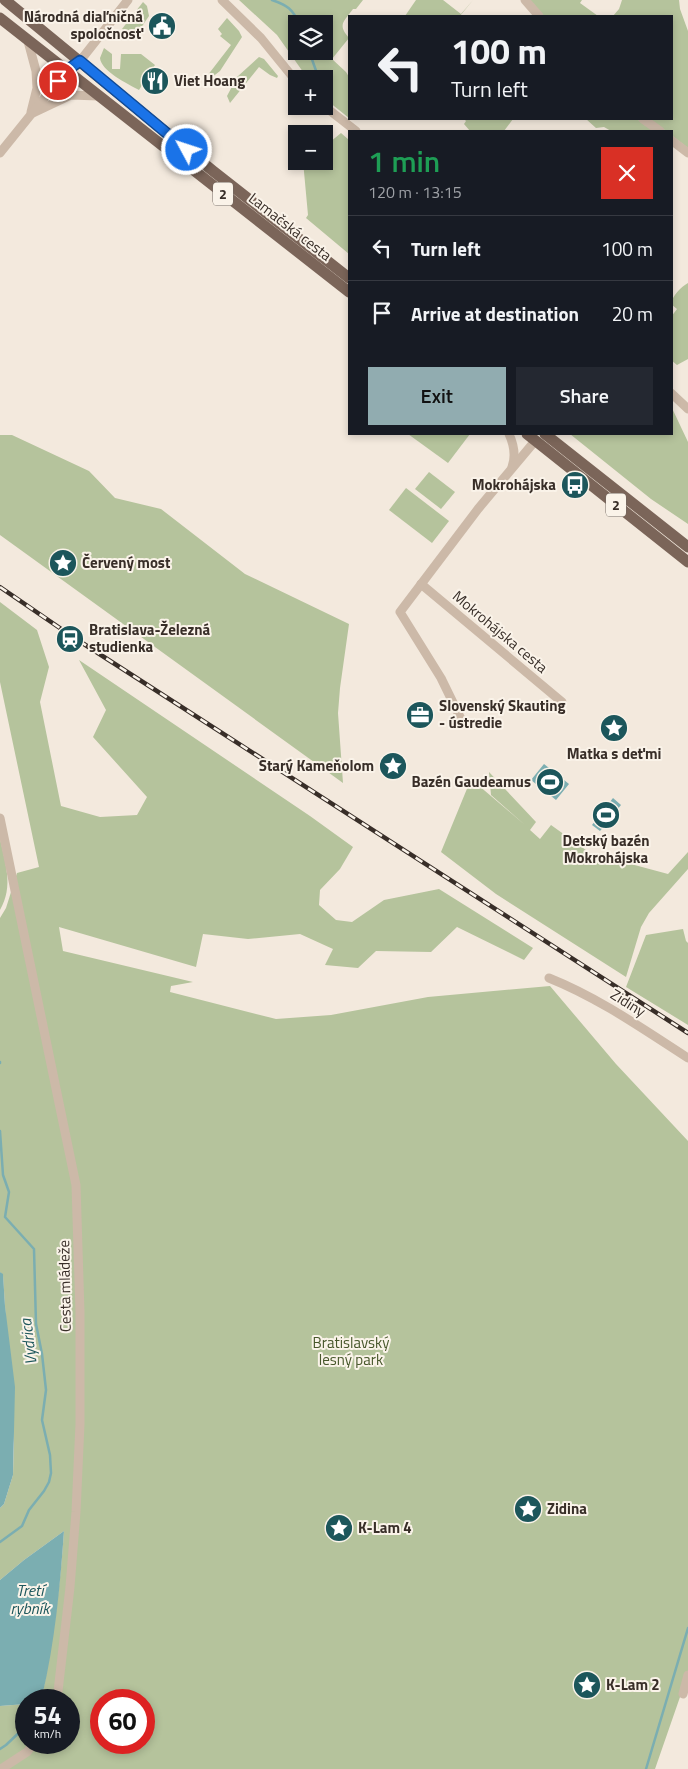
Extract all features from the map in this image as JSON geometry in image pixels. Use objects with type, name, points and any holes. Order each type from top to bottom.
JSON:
[{"type":"main road","name":"Lamačská cesta","points":[[5,0],[212,171],[348,277]]},
{"type":"main road","name":"Lamačská cesta","points":[[0,18],[348,291]]},
{"type":"main road","points":[[66,71],[80,61]]},
{"type":"main road","name":"2","points":[[547,435],[688,547]]},
{"type":"main road","name":"2","points":[[533,436],[688,562]]},
{"type":"street","points":[[80,61],[128,0]]},
{"type":"street","points":[[222,0],[261,38],[288,71]]},
{"type":"street","points":[[525,0],[538,15]]},
{"type":"street","points":[[28,40],[36,71],[37,88],[30,115]]},
{"type":"street","points":[[0,153],[66,71]]},
{"type":"street","points":[[30,115],[72,95],[98,96]]},
{"type":"street","points":[[333,113],[355,130]]},
{"type":"street","points":[[644,120],[659,130]]},
{"type":"street","points":[[673,142],[688,153]]},
{"type":"street","points":[[673,395],[688,409]]},
{"type":"street","points":[[509,435],[514,452],[511,468]]},
{"type":"street","points":[[462,721],[441,678],[400,612],[511,468],[533,436]]},
{"type":"street","name":"Mokrohájska cesta","points":[[420,584],[562,702]]},
{"type":"street","name":"Cesta mládeže","points":[[0,818],[76,1185],[80,1312],[80,1424],[71,1578],[66,1633],[58,1689]]},
{"type":"street","name":"Zidiny","points":[[549,978],[573,987],[611,1008],[688,1058]]},
{"type":"street","points":[[684,1694],[688,1675]]},
{"type":"street","points":[[1,1769],[24,1754]]},
{"type":"green space","points":[[239,0],[363,0],[356,9],[353,9],[343,23],[343,29],[348,39],[333,58],[333,15],[288,15],[288,51],[277,35]]},
{"type":"green space","points":[[416,0],[443,0],[461,14],[473,0],[461,15],[406,15]]},
{"type":"green space","points":[[530,0],[582,0],[580,3],[597,15],[543,15]]},
{"type":"green space","points":[[622,0],[679,0],[680,9],[688,31],[688,148],[673,137],[673,130],[665,130],[650,120],[673,120],[673,15],[614,15],[619,9]]},
{"type":"green space","points":[[143,2],[147,6],[149,16],[134,38],[122,29]]},
{"type":"green space","points":[[227,18],[242,37],[220,71],[207,81],[204,80],[231,45],[220,36],[222,34],[218,29]]},
{"type":"green space","points":[[104,48],[112,54],[112,69],[120,69],[121,54],[141,54],[155,65],[139,90],[116,77],[105,68],[100,58]]},
{"type":"green space","points":[[259,57],[264,59],[278,76],[277,78],[259,67],[230,103],[227,96],[237,77]]},
{"type":"green space","points":[[295,60],[333,60],[346,72],[348,75],[348,117],[333,105],[333,70],[302,70]]},
{"type":"green space","points":[[512,120],[505,130],[469,130],[464,124],[466,121]]},
{"type":"green space","points":[[587,120],[638,120],[653,130],[609,130],[604,127],[596,128]]},
{"type":"green space","points":[[341,133],[348,139],[348,253],[306,218],[308,215],[304,170],[333,170],[333,140]]},
{"type":"green space","points":[[688,283],[688,359],[677,365],[673,362],[673,314],[677,309],[673,306],[673,298]]},
{"type":"green space","points":[[673,410],[688,442],[688,524],[651,499],[571,435],[673,435]]},
{"type":"green space","points":[[0,435],[12,435],[89,471],[115,498],[161,509],[245,574],[349,624],[338,713],[343,783],[0,535]]},
{"type":"green space","points":[[409,435],[469,435],[448,463]]},
{"type":"green space","points":[[429,472],[455,492],[441,509],[415,489]]},
{"type":"green space","points":[[406,488],[449,521],[432,543],[389,510]]},
{"type":"green space","name":"Bratislavský lesný park","points":[[0,602],[37,630],[49,667],[40,702],[61,806],[100,817],[137,815],[147,797],[93,737],[106,710],[79,660],[353,847],[340,869],[320,890],[319,905],[336,920],[352,922],[384,900],[439,889],[533,948],[524,960],[457,927],[431,952],[376,951],[358,968],[325,965],[333,949],[300,934],[248,939],[203,934],[196,967],[59,927],[63,951],[193,982],[171,986],[170,992],[276,1019],[331,1015],[428,997],[550,986],[616,1064],[688,1141],[688,1674],[655,1769],[0,1769],[0,1706],[15,1705],[15,1754],[80,1754],[80,1689],[43,1689],[53,1635],[64,1531],[0,1580],[0,1508],[4,1504],[13,1475],[14,1444],[3,1275],[0,1272],[0,918],[6,908],[17,873],[39,867],[0,682]]},
{"type":"green space","points":[[489,772],[536,822],[530,830],[540,839],[551,825],[590,853],[668,874],[688,852],[688,869],[649,913],[641,927],[626,977],[496,894],[441,852],[471,779],[525,825],[491,795]]},
{"type":"green space","points":[[0,838],[6,865],[7,892],[0,910]]},
{"type":"green space","points":[[683,929],[688,943],[688,1025],[626,987],[646,935]]},
{"type":"water","name":"Bazén Gaudeamus","points":[[544,764],[569,784],[556,800],[531,780]]},
{"type":"water","name":"Detský bazén Mokrohájska","points":[[613,798],[621,805],[600,831],[592,825]]},
{"type":"water","points":[[0,1272],[3,1274],[15,1387],[13,1475],[4,1504],[0,1508]]},
{"type":"water","name":"Tretí rybník","points":[[64,1531],[56,1614],[44,1689],[15,1689],[15,1705],[0,1706],[0,1580]]},
{"type":"waterway","points":[[272,0],[289,8],[294,15]]},
{"type":"waterway","points":[[312,60],[316,70]]},
{"type":"waterway","name":"Vydrica","points":[[0,1131],[3,1175],[9,1192],[5,1217],[34,1249],[36,1324],[46,1390],[42,1420],[50,1455],[51,1473],[49,1482],[29,1510],[22,1526],[0,1542]]},
{"type":"waterway","points":[[646,1769],[688,1628]]},
{"type":"waterway","points":[[0,1749],[15,1736]]},
{"type":"railway","points":[[0,587],[73,637],[688,1033]]},
{"type":"place","name":"Národná diaľničná spoločnosť","points":[[162,26]]},
{"type":"place","name":"Viet Hoang","points":[[155,81]]},
{"type":"place","name":"Mokrohájska","points":[[575,485]]},
{"type":"place","name":"Červený most","points":[[63,563]]},
{"type":"place","name":"Bratislava-Železná studienka","points":[[70,639]]},
{"type":"place","name":"Slovenský Skauting - ústredie","points":[[420,715]]},
{"type":"place","name":"Matka s deťmi","points":[[614,728]]},
{"type":"place","name":"Starý Kameňolom","points":[[393,766]]},
{"type":"place","name":"Bazén Gaudeamus","points":[[550,782]]},
{"type":"place","name":"Detský bazén Mokrohájska","points":[[606,815]]},
{"type":"place","name":"Zidina","points":[[528,1509]]},
{"type":"place","name":"K-Lam 4","points":[[339,1528]]},
{"type":"place","name":"K-Lam 2","points":[[587,1685]]},
{"type":"route","points":[[58,81],[66,71],[80,61],[187,150]]}]
